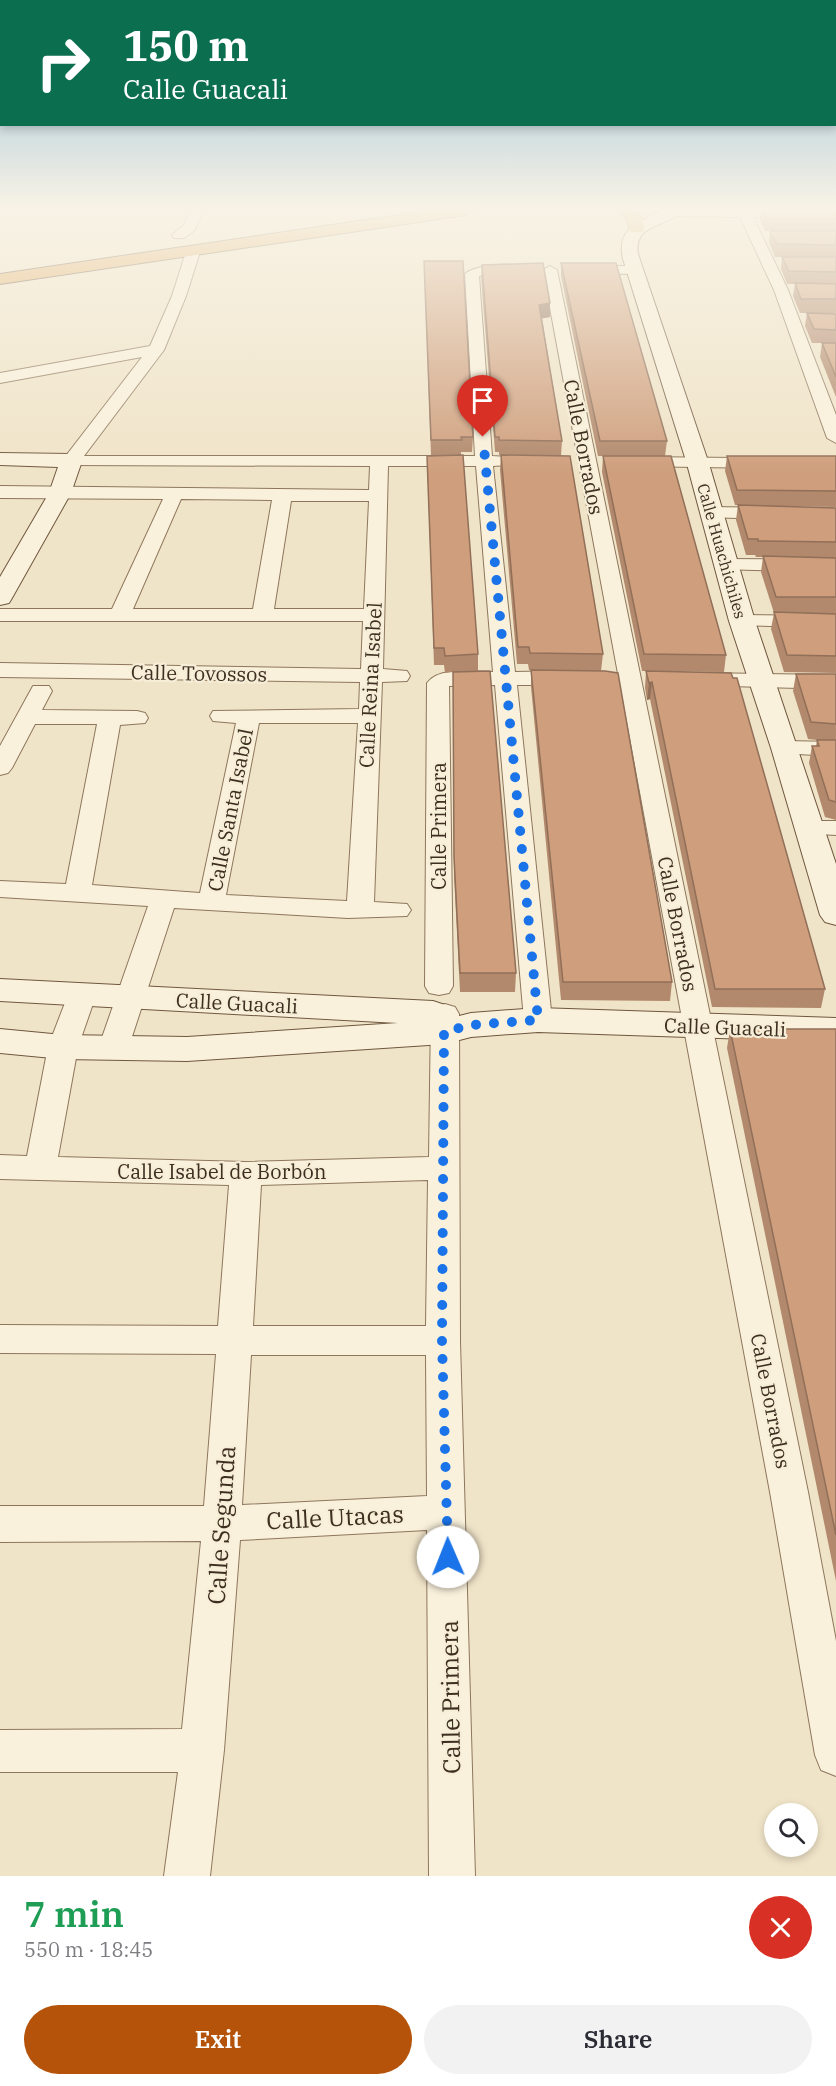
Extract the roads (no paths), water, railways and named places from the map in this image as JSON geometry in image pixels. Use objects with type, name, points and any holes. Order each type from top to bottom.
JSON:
[{"type":"street","points":[[0,598],[60,493],[71,461],[156,350],[172,298]]},
{"type":"street","points":[[474,298],[484,461],[507,678],[538,1020]]},
{"type":"street","name":"Calle Borrados","points":[[556,298],[595,461],[629,679],[830,1690],[836,1755]]},
{"type":"street","name":"Calle Huachichiles","points":[[643,298],[698,464],[742,621],[785,748],[836,915]]},
{"type":"street","points":[[784,298],[835,427]]},
{"type":"street","points":[[792,319],[814,319]]},
{"type":"street","points":[[0,378],[156,350]]},
{"type":"street","points":[[803,350],[825,350]]},
{"type":"street","points":[[816,383],[836,384]]},
{"type":"street","points":[[0,459],[518,461]]},
{"type":"street","name":"Calle Reina Isabel","points":[[360,910],[368,716],[373,676],[379,461]]},
{"type":"street","points":[[595,461],[836,464]]},
{"type":"street","points":[[0,492],[282,497],[378,496]]},
{"type":"street","points":[[119,616],[174,495]]},
{"type":"street","points":[[262,616],[282,497]]},
{"type":"street","points":[[710,513],[836,515]]},
{"type":"street","points":[[725,565],[836,566]]},
{"type":"street","points":[[0,615],[374,615]]},
{"type":"street","points":[[742,621],[836,622]]},
{"type":"street","name":"Calle Tovossos","points":[[0,670],[399,676]]},
{"type":"street","points":[[507,678],[584,678]]},
{"type":"street","name":"Calle Primera","points":[[452,1876],[447,1512],[442,1341],[444,1168],[450,1014],[438,686],[441,681],[453,679],[507,678]]},
{"type":"street","points":[[685,680],[836,682]]},
{"type":"street","points":[[0,768],[41,691]]},
{"type":"street","name":"Calle Santa Isabel","points":[[221,716],[368,716]]},
{"type":"street","points":[[29,717],[137,718]]},
{"type":"street","name":"Calle Santa Isabel","points":[[211,902],[249,717]]},
{"type":"street","points":[[78,891],[110,718]]},
{"type":"street","points":[[785,748],[836,749]]},
{"type":"street","points":[[810,828],[836,828]]},
{"type":"street","points":[[0,888],[78,891],[163,900],[398,910]]},
{"type":"street","points":[[113,1049],[163,900]]},
{"type":"street","name":"Calle Guacali","points":[[0,990],[131,997],[364,1023]]},
{"type":"street","points":[[40,1170],[63,1047],[82,995]]},
{"type":"street","name":"Calle Guacali","points":[[0,1041],[63,1047],[186,1049],[364,1023],[450,1014],[538,1020],[836,1030]]},
{"type":"street","name":"Calle Isabel de Borbón","points":[[0,1167],[40,1170],[246,1174],[444,1168]]},
{"type":"street","name":"Calle Segunda","points":[[187,1876],[203,1750],[223,1522],[246,1174]]},
{"type":"street","points":[[0,1339],[442,1341]]},
{"type":"street","name":"Calle Utacas","points":[[0,1524],[223,1522],[447,1512]]},
{"type":"street","points":[[0,1751],[203,1750]]}]
